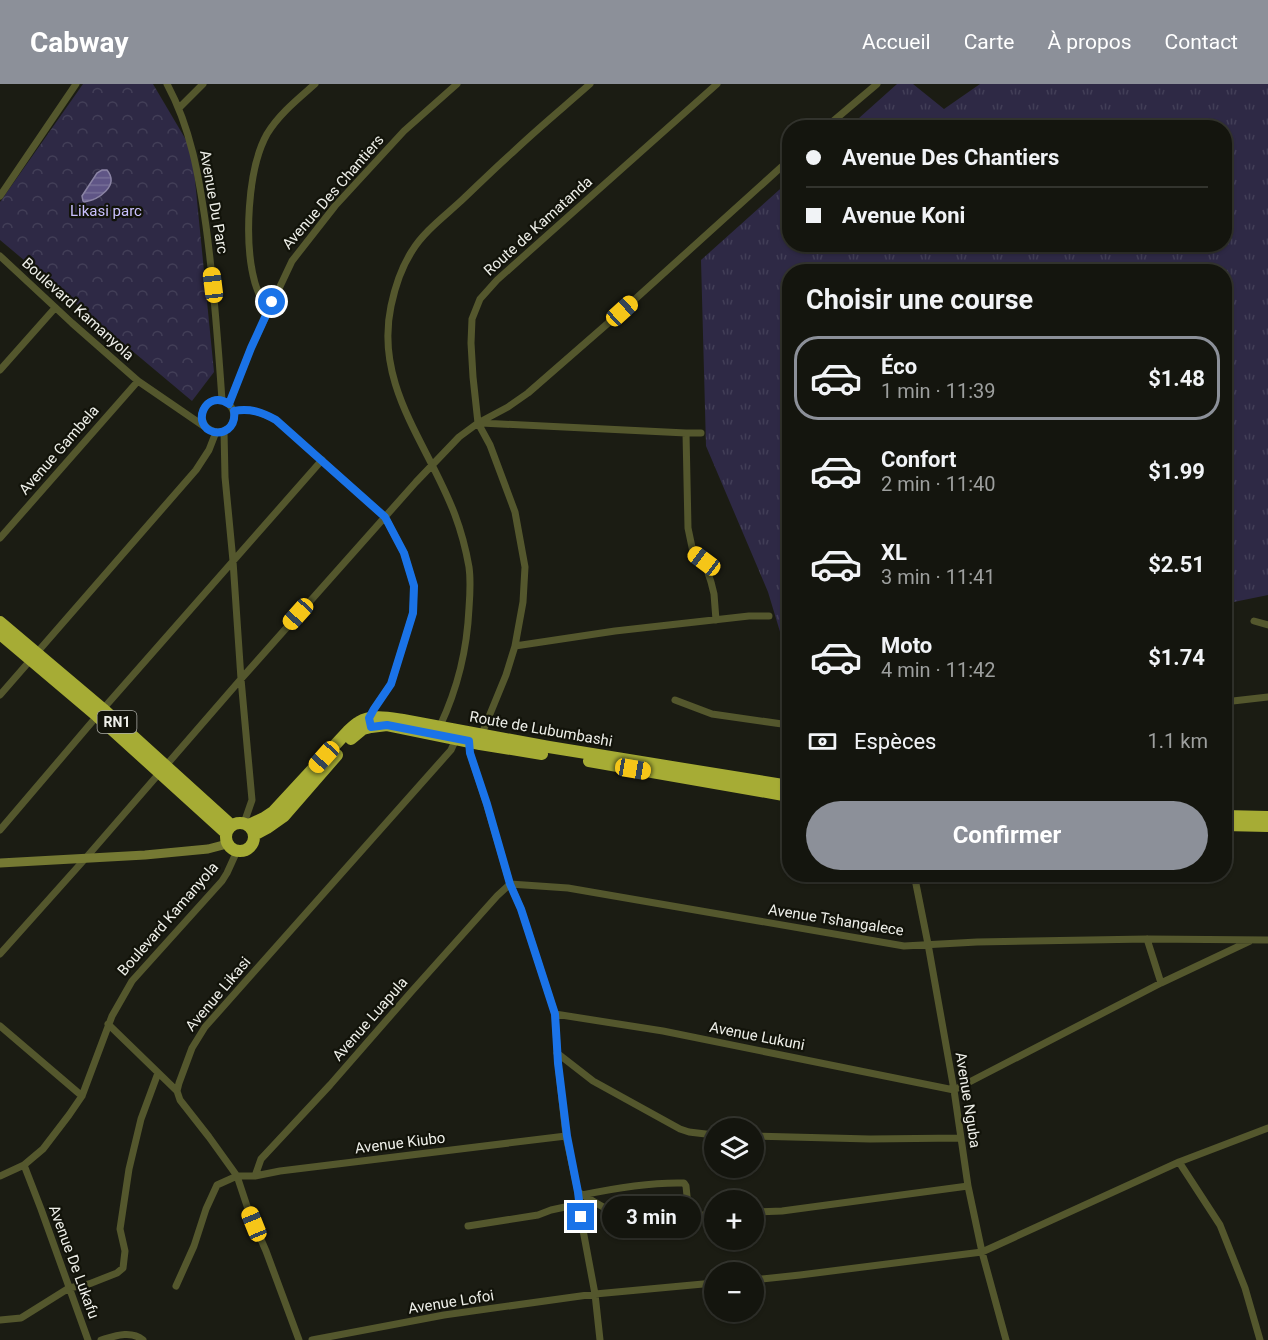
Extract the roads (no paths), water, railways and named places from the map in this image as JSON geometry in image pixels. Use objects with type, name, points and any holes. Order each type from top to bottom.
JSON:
[{"type":"highway","name":"RN1","points":[[0,622],[33,657]]},
{"type":"highway","name":"RN1","points":[[0,634],[33,657],[100,713],[238,834]]},
{"type":"highway","name":"Route de Lubumbashi","points":[[366,724],[389,717],[440,726],[472,738],[782,795]]},
{"type":"highway","name":"Route de Lubumbashi","points":[[366,724],[387,725],[782,785]]},
{"type":"highway","points":[[238,834],[267,828],[284,816],[366,724]]},
{"type":"highway","points":[[1232,816],[1268,817]]},
{"type":"highway","points":[[1232,825],[1268,826]]},
{"type":"main road","points":[[0,863],[84,860],[208,849],[238,834]]},
{"type":"street","points":[[0,196],[76,84]]},
{"type":"street","name":"Avenue Du Parc","points":[[167,84],[179,108],[193,152],[203,204],[228,405]]},
{"type":"street","points":[[179,108],[203,84]]},
{"type":"street","points":[[267,313],[255,285],[251,261],[249,199],[253,179],[259,154],[267,135],[279,118],[315,84]]},
{"type":"street","name":"Avenue Des Chantiers","points":[[228,405],[251,348],[292,261],[335,206],[404,131],[457,84]]},
{"type":"street","points":[[440,726],[461,672],[467,638],[471,585],[469,568],[455,516],[411,423],[390,367],[387,342],[395,290],[402,269],[413,249],[430,230],[511,153],[590,84]]},
{"type":"street","name":"Route de Kamatanda","points":[[506,675],[524,602],[525,567],[515,512],[490,446],[478,423],[471,343],[472,320],[480,299],[497,280],[717,84]]},
{"type":"street","points":[[834,120],[877,84]]},
{"type":"street","points":[[0,954],[241,679],[459,437],[528,393],[782,166]]},
{"type":"street","name":"Boulevard Kamanyola","points":[[0,256],[138,381],[208,429]]},
{"type":"street","points":[[0,370],[55,308]]},
{"type":"street","name":"Avenue Gambela","points":[[0,538],[138,381]]},
{"type":"street","points":[[228,405],[234,415],[233,423],[224,431],[216,432],[208,429],[202,421],[202,411],[212,401],[254,411],[276,420],[385,517],[404,553],[414,586],[413,613],[391,684],[366,724]]},
{"type":"street","points":[[478,423],[701,433]]},
{"type":"street","name":"Boulevard Kamanyola","points":[[0,1176],[24,1165],[43,1149],[82,1096],[118,1002],[132,981],[222,881],[227,873],[238,834],[252,800],[225,477],[224,431]]},
{"type":"street","points":[[0,695],[196,470],[209,450],[216,432]]},
{"type":"street","points":[[686,433],[688,528],[693,552],[704,561],[711,582],[716,620]]},
{"type":"street","points":[[0,830],[322,460]]},
{"type":"street","points":[[514,646],[615,631],[749,616],[769,616]]},
{"type":"street","points":[[1254,621],[1268,625]]},
{"type":"street","name":"Avenue Likasi","points":[[177,1091],[195,1040],[205,1027],[451,750],[472,738],[506,675]]},
{"type":"street","points":[[1232,701],[1268,697]]},
{"type":"street","points":[[675,700],[712,714],[782,724]]},
{"type":"street","points":[[472,738],[470,753],[510,884],[521,909],[555,1014],[557,1053],[567,1136],[580,1193],[579,1204],[595,1294],[600,1340]]},
{"type":"street","name":"Avenue Nguba","points":[[916,882],[954,1090],[968,1186],[982,1252],[1006,1340]]},
{"type":"street","name":"Avenue Tshangalece","points":[[510,884],[568,888],[904,946],[1147,939],[1268,940]]},
{"type":"street","name":"Avenue Luapula","points":[[255,1176],[261,1159],[510,884]]},
{"type":"street","points":[[1147,939],[1161,983]]},
{"type":"street","points":[[954,1090],[1161,983],[1254,939]]},
{"type":"street","name":"Avenue Lukuni","points":[[555,1014],[663,1031],[954,1090]]},
{"type":"street","points":[[108,1024],[177,1091],[180,1100],[237,1176],[299,1340]]},
{"type":"street","points":[[0,1026],[82,1096]]},
{"type":"street","points":[[557,1053],[593,1081],[680,1129],[704,1134]]},
{"type":"street","points":[[0,1320],[21,1318],[69,1288],[88,1284],[117,1273],[123,1268],[125,1251],[120,1229],[129,1169],[141,1119],[158,1073]]},
{"type":"street","points":[[764,1279],[982,1252],[1179,1162],[1268,1128]]},
{"type":"street","name":"Avenue Kiubo","points":[[237,1176],[255,1176],[567,1136]]},
{"type":"street","points":[[764,1136],[961,1138]]},
{"type":"street","points":[[1179,1162],[1220,1225],[1245,1288],[1259,1339],[1250,1340]]},
{"type":"street","name":"Avenue De Lukafu","points":[[24,1165],[88,1340]]},
{"type":"street","points":[[176,1286],[217,1185],[237,1176]]},
{"type":"street","points":[[580,1193],[672,1182],[684,1183],[689,1216]]},
{"type":"street","points":[[764,1212],[968,1186]]},
{"type":"street","points":[[580,1193],[625,1216],[649,1218],[704,1215]]},
{"type":"street","points":[[468,1226],[538,1215],[579,1204]]},
{"type":"street","name":"Avenue Lofoi","points":[[312,1340],[444,1316],[595,1294],[704,1284]]},
{"type":"street","points":[[100,1340],[131,1334],[143,1340]]},
{"type":"park label","name":"Likasi parc","points":[[106,211]]}]
